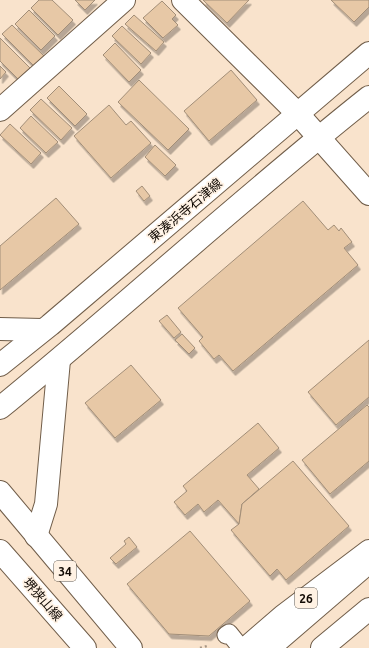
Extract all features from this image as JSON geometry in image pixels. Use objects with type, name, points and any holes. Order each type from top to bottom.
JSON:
[{"type":"main road","points":[[0,110],[124,0]]},
{"type":"main road","points":[[183,0],[298,114],[369,194]]},
{"type":"main road","name":"東湊浜寺石津線","points":[[0,365],[369,53]]},
{"type":"main road","points":[[0,408],[59,360],[319,136],[369,97]]},
{"type":"main road","points":[[0,329],[42,330]]},
{"type":"main road","points":[[36,536],[46,504],[59,360]]},
{"type":"main road","name":"34","points":[[0,492],[131,648]]},
{"type":"main road","name":"堺狭山線","points":[[0,551],[85,648]]},
{"type":"main road","name":"26","points":[[246,648],[283,616],[369,551]]},
{"type":"main road","name":"26","points":[[269,648],[369,562]]},
{"type":"main road","points":[[322,648],[369,609]]},
{"type":"main road","points":[[335,648],[369,620]]},
{"type":"street","points":[[226,635],[229,633],[241,648]]},
{"type":"building","points":[[39,0],[52,0],[73,20],[58,35],[31,8]]},
{"type":"building","points":[[75,0],[95,0],[85,10]]},
{"type":"building","points":[[203,0],[249,0],[227,23]]},
{"type":"building","points":[[331,0],[369,0],[369,7],[354,22]]},
{"type":"building","points":[[162,1],[176,15],[172,19],[178,25],[163,38],[143,18]]},
{"type":"building","points":[[29,10],[55,36],[41,50],[15,24]]},
{"type":"building","points":[[134,15],[164,42],[156,51],[125,24]]},
{"type":"building","points":[[12,25],[44,56],[34,66],[2,34]]},
{"type":"building","points":[[122,26],[151,53],[141,64],[112,36]]},
{"type":"building","points":[[0,38],[30,68],[18,79],[0,61]]},
{"type":"building","points":[[115,43],[141,70],[129,82],[103,55]]},
{"type":"building","points":[[0,66],[6,72],[0,79]]},
{"type":"building","points":[[231,70],[257,100],[209,141],[184,111]]},
{"type":"building","points":[[139,80],[189,129],[168,150],[118,102]]},
{"type":"building","points":[[59,86],[87,114],[75,126],[47,98]]},
{"type":"building","points":[[41,99],[72,128],[61,140],[30,110]]},
{"type":"building","points":[[109,105],[126,125],[131,121],[151,143],[111,178],[74,136]]},
{"type":"building","points":[[31,116],[58,142],[46,153],[20,128]]},
{"type":"building","points":[[10,124],[41,153],[31,164],[0,135]]},
{"type":"building","points":[[155,145],[176,165],[165,176],[145,157]]},
{"type":"building","points":[[142,186],[150,196],[144,201],[136,191]]},
{"type":"building","points":[[56,198],[79,224],[0,290],[0,246]]},
{"type":"building","points":[[303,201],[328,230],[334,225],[339,231],[341,228],[352,242],[344,248],[358,265],[233,371],[219,355],[214,359],[199,341],[203,337],[178,308]]},
{"type":"building","points":[[167,315],[181,332],[174,338],[159,321]]},
{"type":"building","points":[[182,334],[195,348],[189,354],[175,340]]},
{"type":"building","points":[[369,340],[369,397],[336,425],[308,392]]},
{"type":"building","points":[[131,365],[161,400],[115,438],[85,403]]},
{"type":"building","points":[[367,405],[369,407],[369,461],[330,494],[302,460]]},
{"type":"building","points":[[258,423],[279,448],[247,475],[259,489],[242,504],[239,524],[218,500],[204,512],[198,504],[185,515],[174,502],[187,491],[183,486]]},
{"type":"building","points":[[293,461],[349,526],[286,580],[277,569],[270,576],[231,530],[239,524],[242,504]]},
{"type":"building","points":[[190,531],[250,601],[209,636],[169,634],[127,584]]},
{"type":"building","points":[[129,537],[137,547],[116,564],[110,558],[126,544],[124,541]]}]
